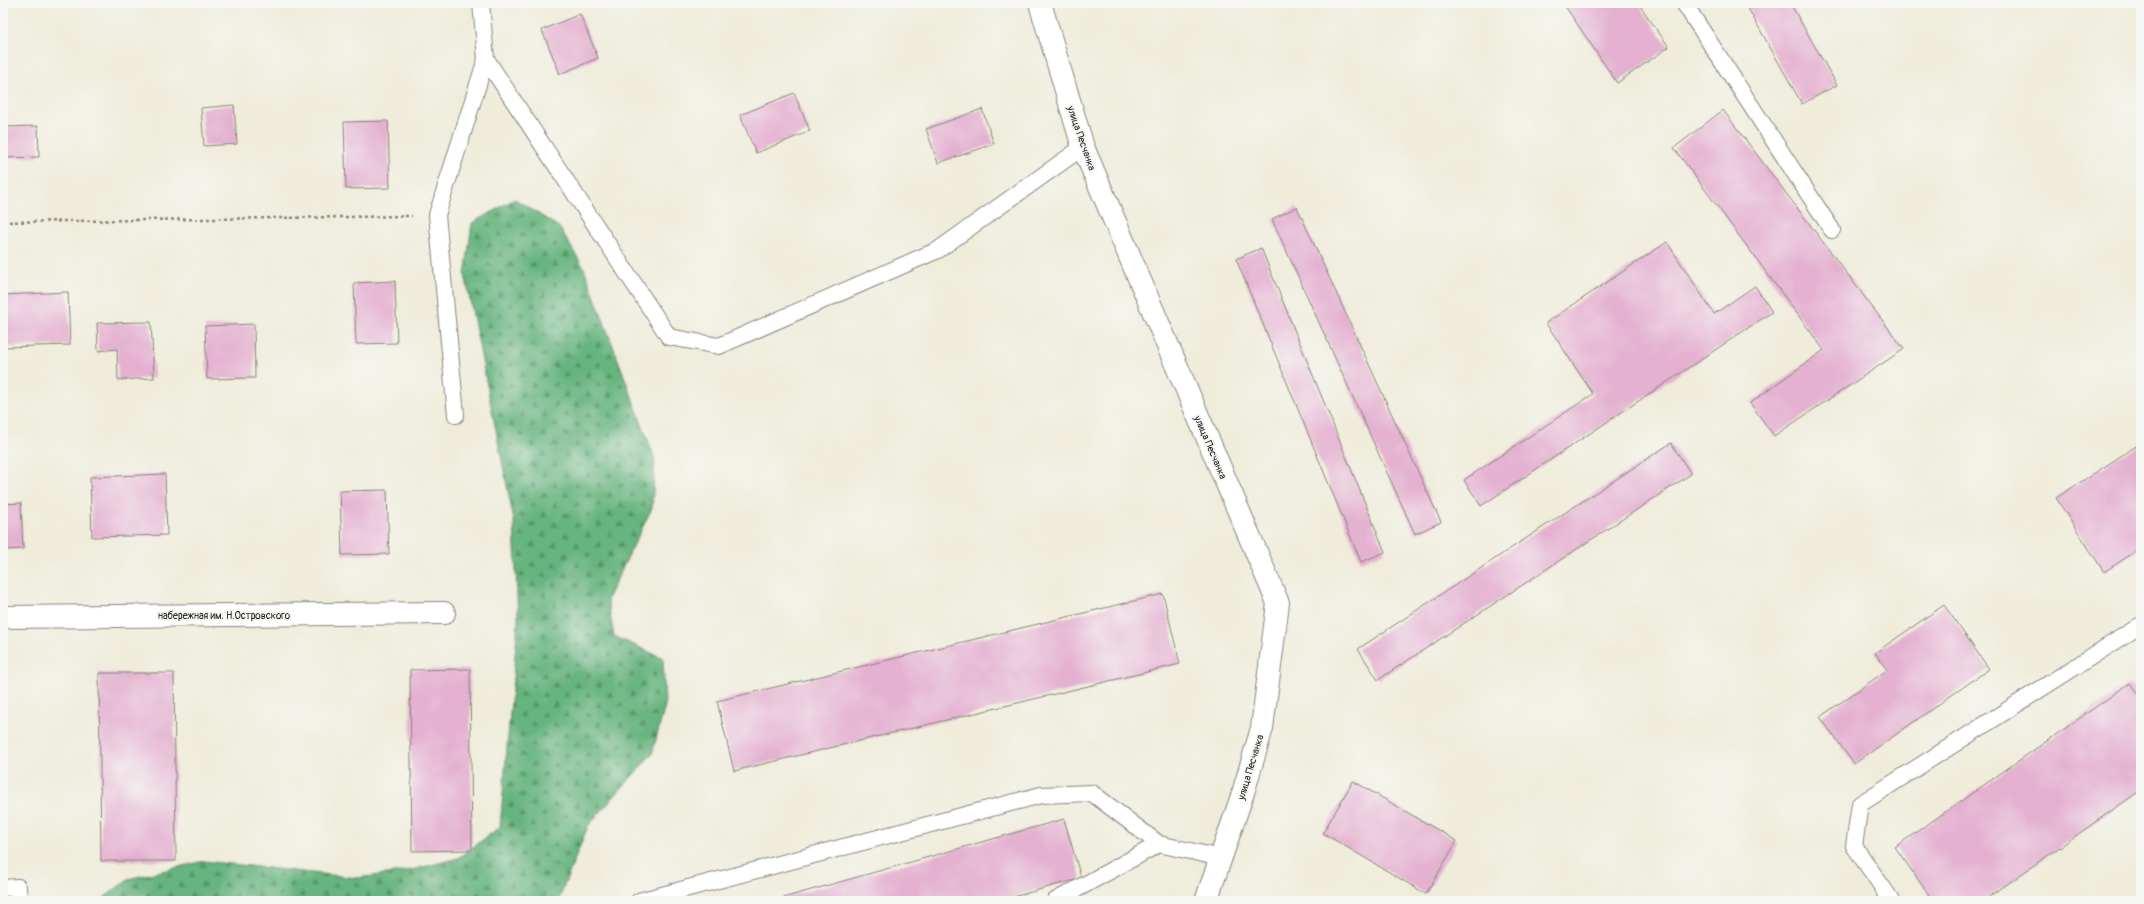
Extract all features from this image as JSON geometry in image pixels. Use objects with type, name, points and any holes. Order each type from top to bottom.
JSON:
[{"type":"street","name":"улица Песчанка","points":[[1040,3],[1083,147],[1278,603],[1262,728],[1206,901]]},
{"type":"street","name":"набережная им. Н.Островского","points":[[3,617],[444,613]]},
{"type":"lane","points":[[456,415],[437,215],[486,59],[481,3]]},
{"type":"lane","points":[[1684,3],[1832,230]]},
{"type":"lane","points":[[486,59],[669,337],[719,346],[938,250],[1083,147]]},
{"type":"lane","points":[[1892,901],[1854,846],[1860,804],[2141,625]]},
{"type":"lane","points":[[639,901],[1041,795],[1092,793],[1159,844],[1221,858]]},
{"type":"lane","points":[[1055,901],[1159,844]]},
{"type":"lane","points":[[3,888],[18,887],[19,901]]},
{"type":"path","points":[[3,222],[437,215]]},
{"type":"green space","points":[[515,199],[559,227],[584,268],[655,459],[652,508],[607,599],[614,636],[663,658],[665,706],[652,754],[588,826],[558,901],[100,901],[128,879],[204,861],[358,878],[408,871],[458,858],[500,827],[518,621],[514,521],[465,275],[472,223]]},
{"type":"building","points":[[1563,3],[1638,3],[1669,47],[1617,83]]},
{"type":"building","points":[[1745,3],[1790,3],[1837,85],[1802,104]]},
{"type":"building","points":[[580,14],[598,58],[560,74],[542,30]]},
{"type":"building","points":[[794,93],[810,131],[756,153],[740,115]]},
{"type":"building","points":[[234,105],[237,144],[204,146],[201,108]]},
{"type":"building","points":[[982,109],[994,144],[938,163],[926,129]]},
{"type":"building","points":[[1723,110],[1904,349],[1774,436],[1750,403],[1824,350],[1674,148]]},
{"type":"building","points":[[388,121],[390,188],[346,189],[344,122]]},
{"type":"building","points":[[38,126],[39,157],[3,158],[3,127]]},
{"type":"building","points":[[1297,207],[1441,522],[1415,534],[1272,219]]},
{"type":"building","points":[[1667,242],[1714,314],[1755,286],[1772,312],[1481,506],[1464,480],[1593,394],[1546,323]]},
{"type":"building","points":[[1261,248],[1385,552],[1361,562],[1236,259]]},
{"type":"building","points":[[395,281],[397,343],[356,344],[354,283]]},
{"type":"building","points":[[68,292],[70,345],[3,347],[3,295]]},
{"type":"building","points":[[151,322],[154,378],[118,380],[117,349],[98,351],[97,323]]},
{"type":"building","points":[[254,324],[255,378],[207,379],[205,326]]},
{"type":"building","points":[[1671,443],[1691,474],[1378,680],[1358,649]]},
{"type":"building","points":[[2141,443],[2141,548],[2104,572],[2056,498]]},
{"type":"building","points":[[165,474],[167,535],[92,537],[90,477]]},
{"type":"building","points":[[387,490],[389,554],[342,555],[340,491]]},
{"type":"building","points":[[21,503],[23,549],[3,550],[3,504]]},
{"type":"building","points":[[1163,594],[1180,664],[734,771],[717,701]]},
{"type":"building","points":[[1944,605],[1989,669],[1854,764],[1820,717],[1887,670],[1875,653]]},
{"type":"building","points":[[470,669],[472,850],[412,851],[410,670]]},
{"type":"building","points":[[99,673],[174,673],[176,861],[101,861]]},
{"type":"building","points":[[2130,683],[2141,699],[2141,790],[1983,901],[1933,901],[1895,847]]},
{"type":"building","points":[[1353,781],[1457,841],[1426,894],[1323,833]]},
{"type":"building","points":[[1064,819],[1081,878],[999,901],[772,901]]}]
